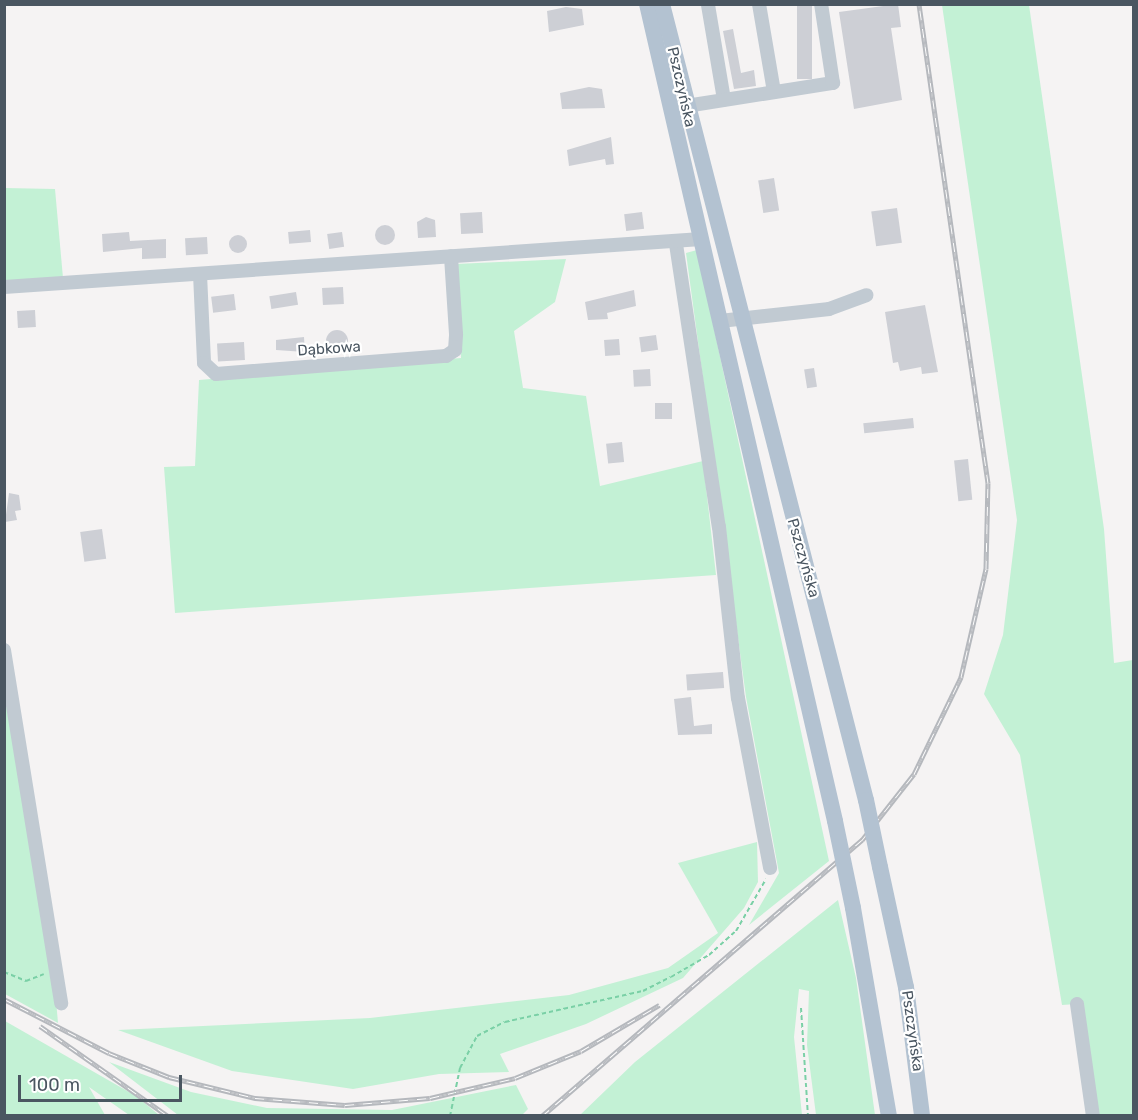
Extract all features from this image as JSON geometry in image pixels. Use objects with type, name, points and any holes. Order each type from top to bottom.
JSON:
[{"type":"main road","name":"Pszczyńska","points":[[647,4],[835,821],[853,908],[889,1116]]},
{"type":"main road","name":"Pszczyńska","points":[[662,4],[739,319],[866,800],[906,987],[922,1116]]},
{"type":"street","points":[[759,4],[774,92]]},
{"type":"street","points":[[686,106],[833,83],[821,4]]},
{"type":"street","points":[[709,5],[724,100]]},
{"type":"street","points":[[4,287],[451,256],[676,244],[701,239]]},
{"type":"street","points":[[676,244],[719,527],[738,698],[770,868]]},
{"type":"street","name":"Dąbkowa","points":[[200,274],[204,363],[216,374],[446,356],[454,350],[456,334],[451,256]]},
{"type":"street","points":[[720,321],[829,309],[867,295]]},
{"type":"street","points":[[4,650],[61,1004]]},
{"type":"street","points":[[1077,1004],[1093,1116]]},
{"type":"path","points":[[450,1116],[460,1068],[477,1036],[505,1022],[643,991],[700,961],[750,912],[770,868]]},
{"type":"path","points":[[4,972],[26,981],[44,973],[53,956]]},
{"type":"path","points":[[801,1008],[808,1116]]},
{"type":"green space","points":[[942,5],[1029,5],[1104,529],[1114,663],[1133,660],[1133,1115],[1094,1115],[1076,1004],[1062,1005],[1020,755],[984,694],[1003,635],[1017,520]]},
{"type":"green space","points":[[5,188],[55,189],[63,278],[5,283]]},
{"type":"green space","points":[[697,250],[829,861],[749,925],[779,873],[746,697],[686,253]]},
{"type":"green space","points":[[566,259],[555,302],[514,331],[523,388],[586,396],[600,486],[703,461],[716,575],[175,613],[164,467],[195,466],[199,380],[461,358],[456,264]]},
{"type":"green space","points":[[4,686],[56,1000],[58,1023],[5,994]]},
{"type":"green space","points":[[757,842],[758,882],[744,908],[683,978],[586,1024],[500,1054],[509,1072],[439,1074],[353,1089],[232,1071],[118,1030],[370,1018],[569,995],[668,968],[718,933],[678,863]]},
{"type":"green space","points":[[838,900],[856,978],[875,1115],[816,1115],[807,1045],[809,991],[799,989],[794,1037],[802,1115],[580,1115],[635,1062]]},
{"type":"green space","points":[[5,1021],[136,1096],[159,1115],[129,1115],[89,1087],[105,1115],[5,1115]]},
{"type":"green space","points":[[109,1062],[191,1092],[267,1108],[392,1110],[516,1085],[528,1109],[521,1116],[178,1115]]},
{"type":"building","points":[[797,4],[812,4],[812,79],[797,79]]},
{"type":"building","points":[[898,4],[901,27],[891,28],[902,100],[854,109],[839,12]]},
{"type":"building","points":[[566,7],[582,9],[584,25],[549,32],[547,11]]},
{"type":"building","points":[[733,29],[741,73],[754,70],[756,86],[734,89],[723,31]]},
{"type":"building","points":[[589,87],[602,89],[605,108],[562,109],[560,93]]},
{"type":"building","points":[[611,137],[614,164],[606,165],[605,159],[569,166],[567,150]]},
{"type":"building","points":[[774,178],[779,211],[763,213],[758,181]]},
{"type":"building","points":[[897,208],[902,243],[876,246],[871,212]]},
{"type":"building","points":[[482,212],[483,233],[461,234],[460,213]]},
{"type":"building","points":[[642,212],[644,229],[626,231],[624,214]]},
{"type":"building","points":[[426,217],[435,220],[436,237],[418,238],[417,222]]},
{"type":"building","points":[[385,225],[392,228],[395,235],[392,242],[385,245],[378,242],[375,235],[378,228]]},
{"type":"building","points":[[310,230],[311,242],[289,244],[288,232]]},
{"type":"building","points":[[129,232],[130,241],[166,239],[166,258],[142,259],[142,248],[103,252],[102,234]]},
{"type":"building","points":[[342,232],[344,247],[329,249],[327,234]]},
{"type":"building","points":[[238,235],[244,238],[247,244],[244,250],[238,253],[232,250],[229,244],[232,238]]},
{"type":"building","points":[[207,237],[208,254],[186,255],[185,238]]},
{"type":"building","points":[[343,287],[344,304],[323,305],[322,288]]},
{"type":"building","points":[[634,290],[636,306],[607,313],[608,319],[588,320],[585,302]]},
{"type":"building","points":[[296,292],[298,305],[271,309],[269,296]]},
{"type":"building","points":[[234,294],[236,310],[213,313],[211,297]]},
{"type":"building","points":[[925,305],[938,372],[922,374],[921,367],[900,371],[898,362],[893,363],[885,312]]},
{"type":"building","points":[[35,310],[36,327],[18,328],[17,311]]},
{"type":"building","points":[[337,330],[345,333],[348,341],[345,349],[337,352],[329,349],[326,341],[329,333]]},
{"type":"building","points":[[656,335],[658,350],[641,352],[639,337]]},
{"type":"building","points":[[304,337],[305,352],[276,350],[276,340]]},
{"type":"building","points":[[619,339],[620,355],[605,356],[604,340]]},
{"type":"building","points":[[244,342],[245,360],[218,361],[217,343]]},
{"type":"building","points":[[814,368],[817,387],[807,388],[804,370]]},
{"type":"building","points":[[650,369],[651,386],[634,387],[633,370]]},
{"type":"building","points":[[655,403],[672,403],[672,419],[655,419]]},
{"type":"building","points":[[913,418],[914,428],[864,433],[863,423]]},
{"type":"building","points":[[622,442],[624,462],[608,464],[606,444]]},
{"type":"building","points":[[968,459],[972,500],[958,501],[954,460]]},
{"type":"building","points":[[9,493],[19,495],[21,510],[15,511],[17,520],[5,522]]},
{"type":"building","points":[[102,529],[106,559],[84,562],[80,532]]},
{"type":"building","points":[[723,672],[724,688],[687,691],[686,675]]},
{"type":"building","points":[[691,697],[694,726],[712,724],[712,734],[678,735],[674,699]]},
{"type":"railway","points":[[542,1116],[862,840],[914,774],[961,677],[986,569],[988,483],[919,4]]},
{"type":"railway","points":[[4,999],[109,1053],[169,1077],[255,1098],[345,1105],[430,1098],[515,1078],[581,1051],[659,1005]]},
{"type":"railway","points":[[40,1026],[168,1116]]}]
